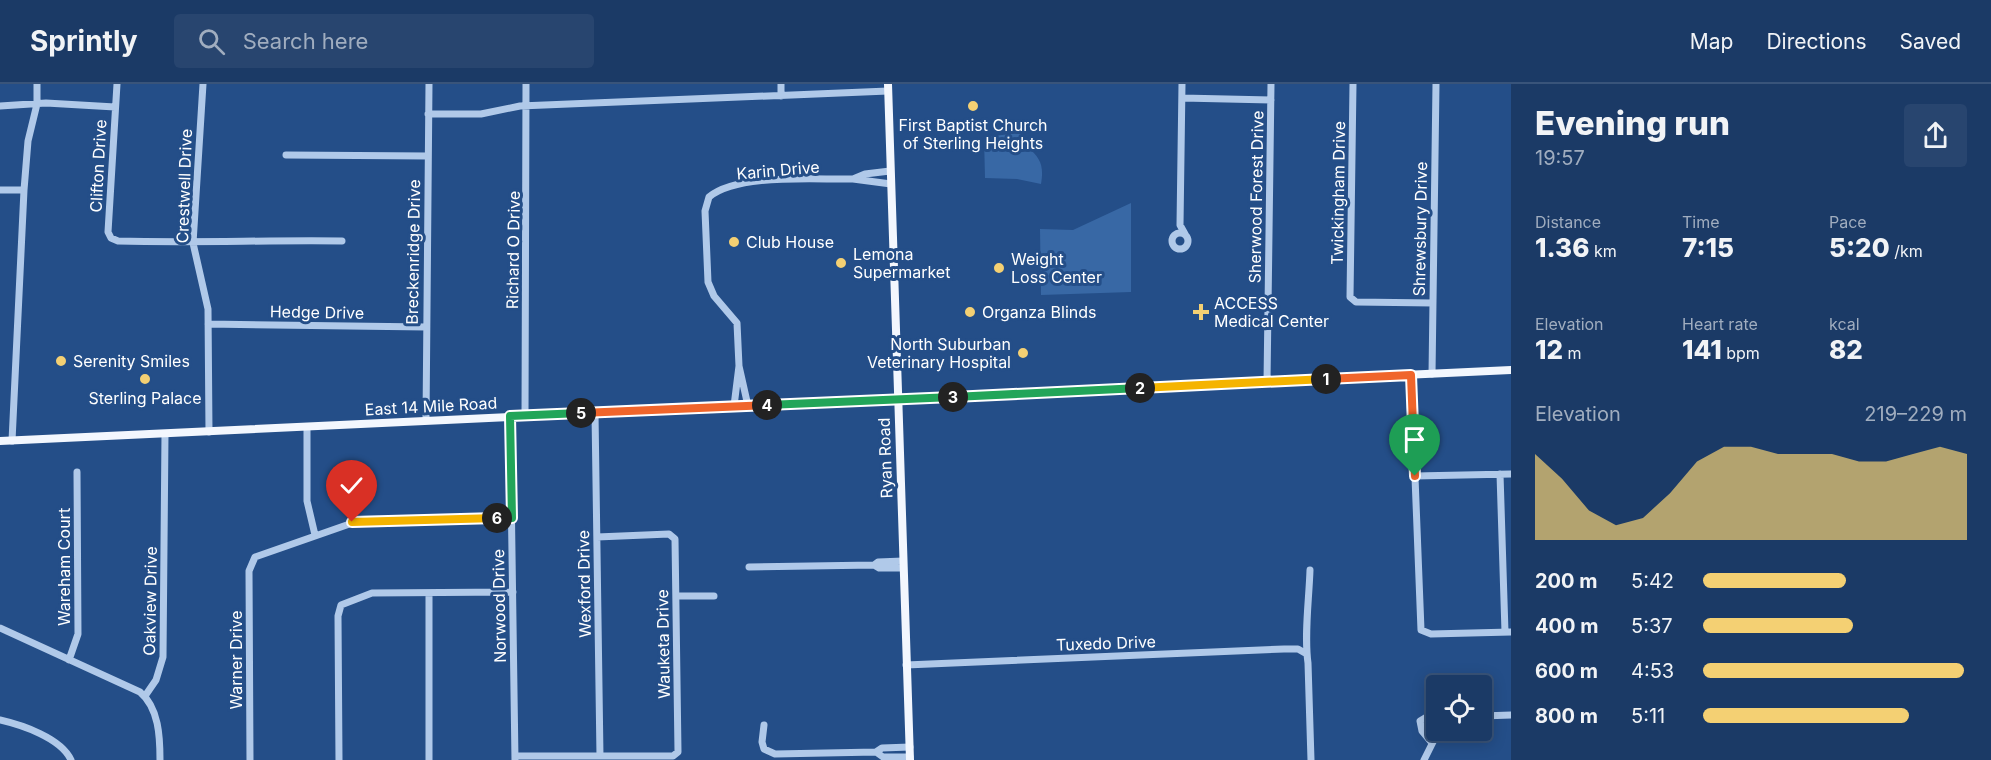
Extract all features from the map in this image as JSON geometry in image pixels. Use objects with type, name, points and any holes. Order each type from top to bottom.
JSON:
[{"type":"main road","name":"Ryan Road","points":[[888,87],[910,759]]},
{"type":"main road","name":"East 14 Mile Road","points":[[0,441],[1511,370]]},
{"type":"street","points":[[12,441],[24,190],[28,141],[37,104],[37,84]]},
{"type":"street","name":"Clifton Drive","points":[[117,84],[109,235],[118,240],[194,243]]},
{"type":"street","name":"Crestwell Drive","points":[[203,84],[194,243],[205,288],[208,324],[209,432]]},
{"type":"street","name":"Breckenridge Drive","points":[[426,420],[429,84]]},
{"type":"street","name":"Richard O Drive","points":[[525,416],[528,106],[526,84]]},
{"type":"street","points":[[781,84],[781,96]]},
{"type":"street","points":[[1180,225],[1187,244],[1178,249],[1172,242],[1180,225],[1182,84]]},
{"type":"street","name":"Sherwood Forest Drive","points":[[1267,382],[1271,84]]},
{"type":"street","name":"Twickingham Drive","points":[[1353,84],[1350,294],[1355,302],[1433,303]]},
{"type":"street","name":"Shrewsbury Drive","points":[[1432,374],[1436,84]]},
{"type":"street","points":[[428,114],[482,114],[511,107],[781,96],[888,87]]},
{"type":"street","points":[[1182,98],[1270,100]]},
{"type":"street","points":[[0,106],[37,104],[115,107]]},
{"type":"street","points":[[286,155],[428,156]]},
{"type":"street","name":"Karin Drive","points":[[734,406],[739,366],[737,322],[714,296],[708,282],[705,211],[709,197],[719,191],[747,183],[853,179],[864,174],[890,171]]},
{"type":"street","name":"Karin Drive","points":[[853,179],[858,182],[891,183]]},
{"type":"street","points":[[0,190],[24,190]]},
{"type":"street","points":[[1175,234],[1185,234]]},
{"type":"street","points":[[194,243],[342,241]]},
{"type":"street","name":"Hedge Drive","points":[[208,324],[426,327]]},
{"type":"street","name":"Karin Drive","points":[[739,366],[748,406]]},
{"type":"street","points":[[1411,375],[1420,627],[1424,632],[1508,632],[1500,474]]},
{"type":"street","name":"Wexford Drive","points":[[595,413],[600,756]]},
{"type":"street","name":"Norwood Drive","points":[[510,416],[515,758]]},
{"type":"street","points":[[307,427],[307,501],[315,535],[361,520],[512,518]]},
{"type":"street","name":"Oakview Drive","points":[[145,696],[156,680],[163,657],[165,434]]},
{"type":"street","name":"Wareham Court","points":[[69,660],[78,634],[77,472]]},
{"type":"street","points":[[1415,476],[1511,474]]},
{"type":"street","name":"Wauketa Drive","points":[[597,537],[672,534],[675,539],[676,596],[676,755],[600,756]]},
{"type":"street","name":"Warner Drive","points":[[250,760],[249,594],[252,560],[315,535]]},
{"type":"street","points":[[749,567],[874,565],[879,568],[903,564]]},
{"type":"street","points":[[1310,570],[1308,641],[1305,653],[1308,663],[1311,760]]},
{"type":"street","points":[[339,760],[338,615],[341,605],[372,593],[513,592]]},
{"type":"street","points":[[429,593],[429,760]]},
{"type":"street","points":[[676,596],[714,596]]},
{"type":"street","points":[[0,628],[124,683],[145,696],[158,724],[160,760]]},
{"type":"street","name":"Tuxedo Drive","points":[[906,664],[1284,649],[1298,649],[1305,653]]},
{"type":"street","points":[[1492,716],[1511,716]]},
{"type":"street","points":[[1426,717],[1420,721],[1422,731],[1426,734]]},
{"type":"street","points":[[0,720],[45,738],[62,749],[71,760]]},
{"type":"street","points":[[764,725],[762,742],[765,748],[775,754],[876,752],[882,748],[910,747]]},
{"type":"street","points":[[1424,760],[1434,741]]},
{"type":"street","points":[[876,752],[883,757],[910,759]]},
{"type":"street","points":[[515,758],[600,756]]},
{"type":"shaded area","points":[[1020,133],[1026,140],[1027,147],[1036,155],[1040,163],[1041,184],[1017,179],[985,178],[984,137]]},
{"type":"shaded area","points":[[1131,203],[1131,292],[1041,295],[1040,229],[1073,230]]},
{"type":"place","name":"First Baptist Church of Sterling Heights","points":[[973,106]]},
{"type":"place","name":"Club House","points":[[734,242]]},
{"type":"place","name":"Lemona Supermarket","points":[[841,263]]},
{"type":"place","name":"Weight Loss Center","points":[[999,268]]},
{"type":"place","name":"Organza Blinds","points":[[970,312]]},
{"type":"place","name":"ACCESS Medical Center","points":[[1201,312]]},
{"type":"place","name":"North Suburban Veterinary Hospital","points":[[1023,353]]},
{"type":"place","name":"Serenity Smiles","points":[[61,361]]},
{"type":"place","name":"Sterling Palace","points":[[145,379]]},
{"type":"route","points":[[352,522],[512,518],[510,416],[1411,375],[1415,476]]}]
